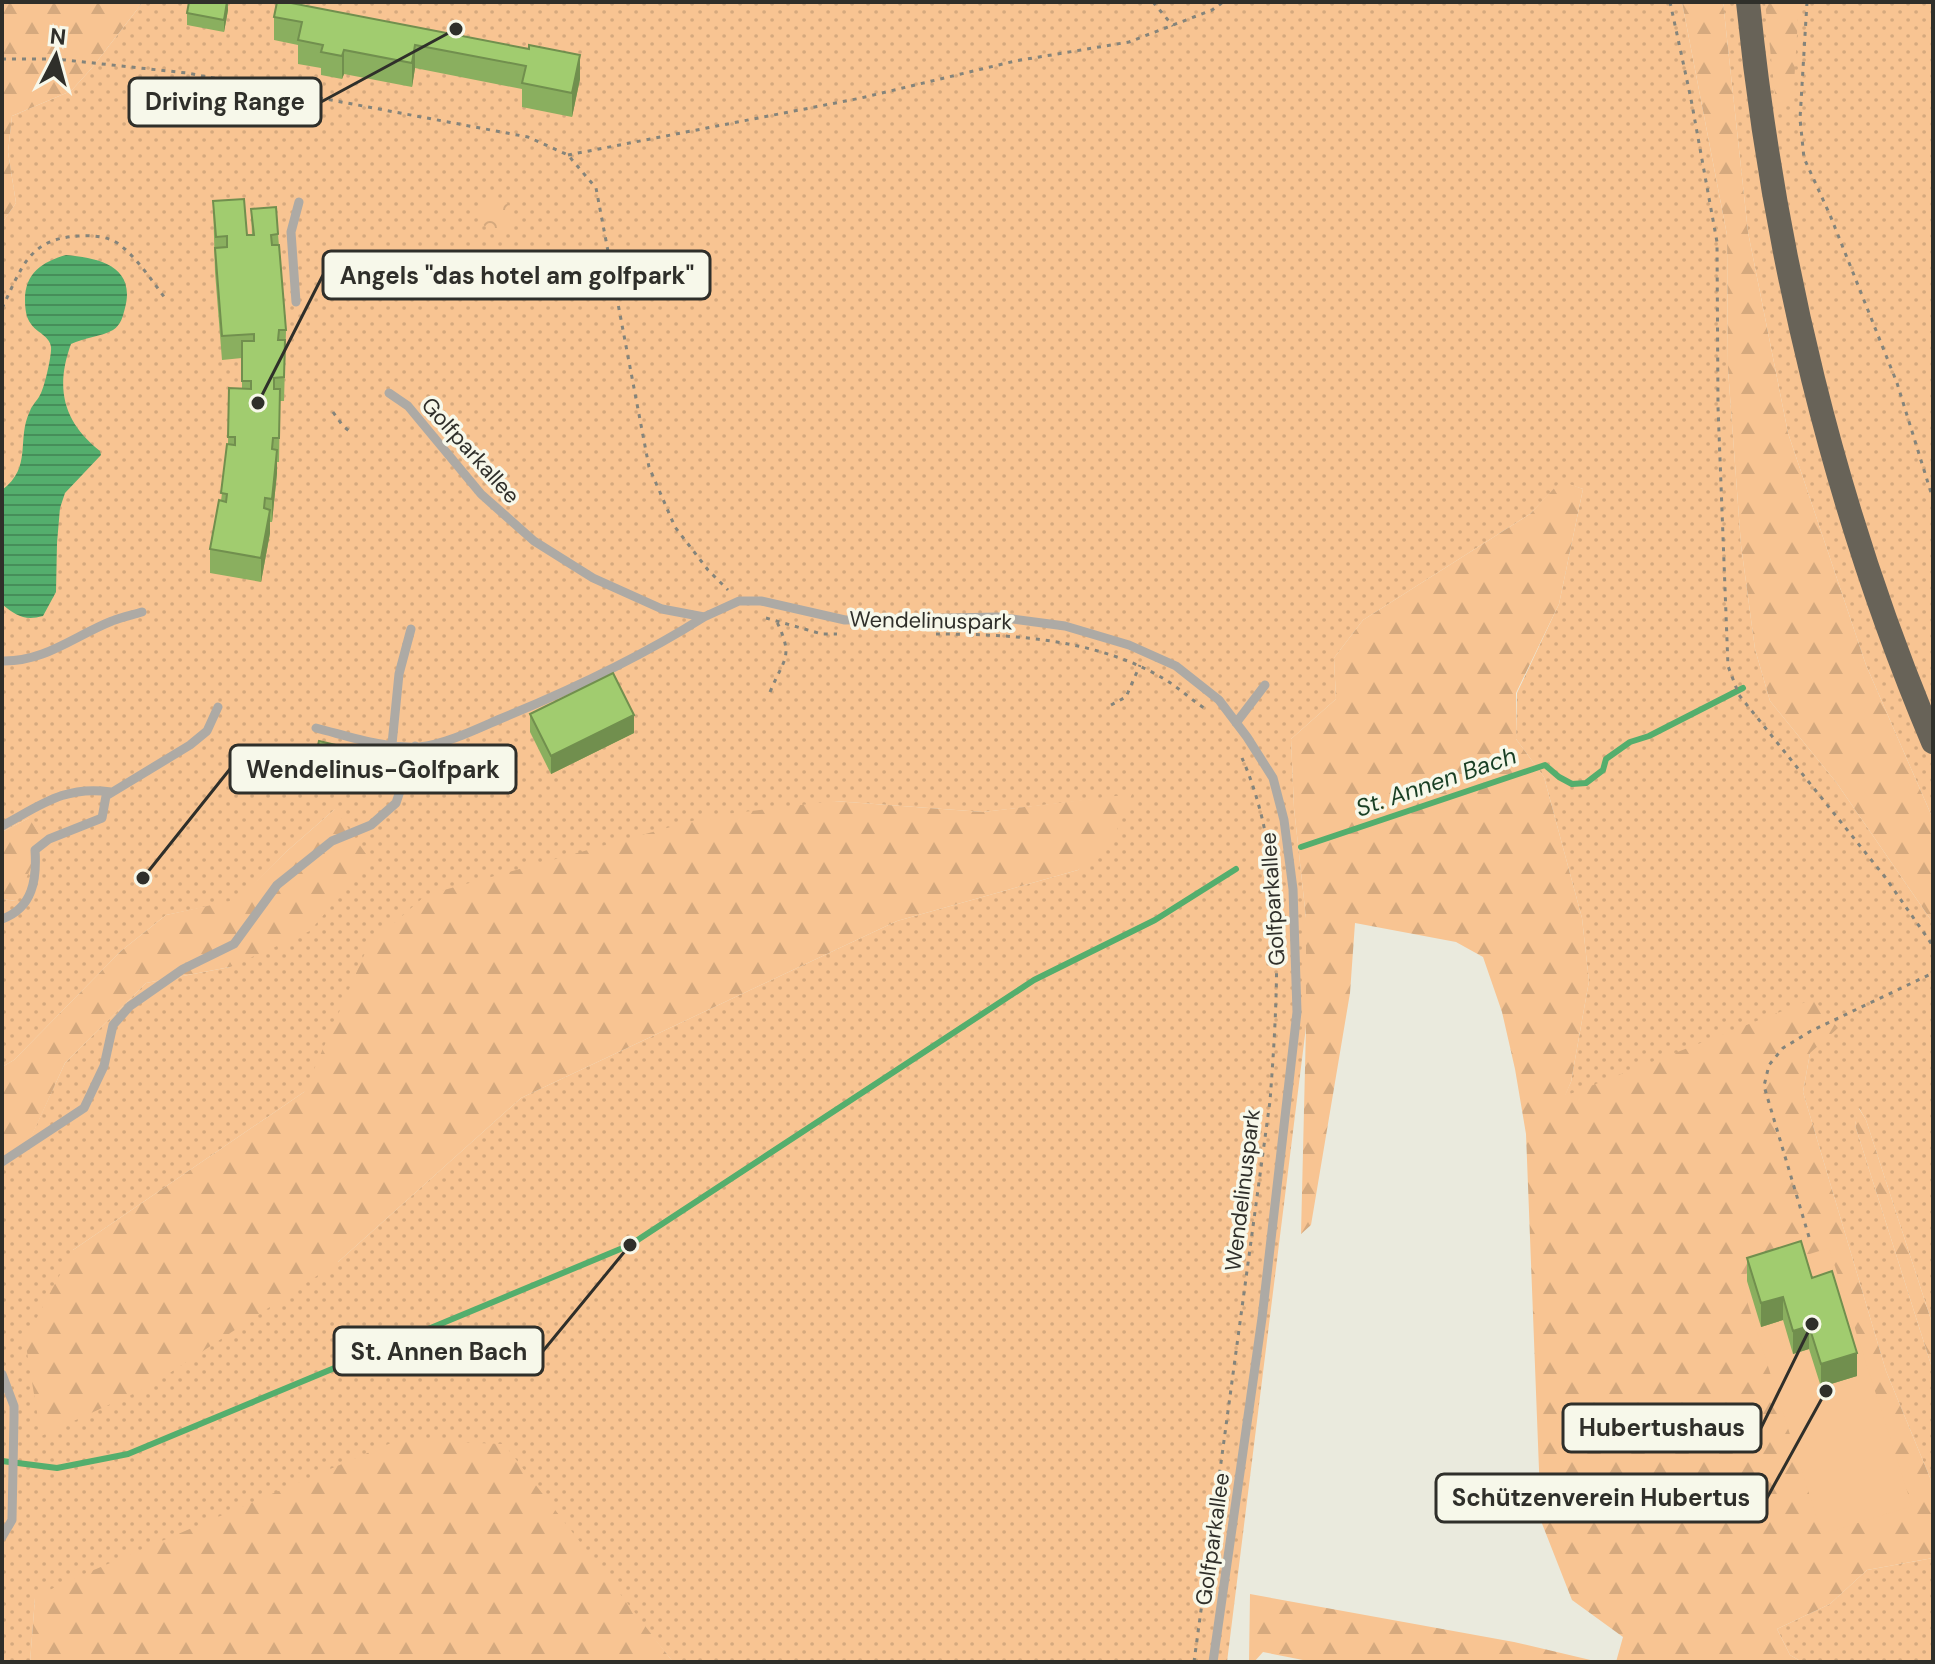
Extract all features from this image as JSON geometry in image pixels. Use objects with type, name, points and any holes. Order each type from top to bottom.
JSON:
[{"type":"highway","points":[[1748,2],[1757,99],[1790,280],[1831,446],[1877,600],[1933,742]]},
{"type":"lane","points":[[296,302],[291,232],[299,202]]},
{"type":"lane","name":"Golfparkallee","points":[[389,393],[408,406],[481,494],[534,541],[593,578],[662,609],[704,617]]},
{"type":"lane","points":[[316,728],[415,746],[466,733],[564,692],[739,601]]},
{"type":"lane","name":"Golfparkallee","points":[[739,601],[761,601],[845,620],[998,617],[1065,626],[1129,645],[1176,666],[1219,700],[1273,778],[1284,820],[1293,889],[1297,1012],[1262,1318],[1213,1662]]},
{"type":"lane","points":[[2,661],[19,662],[50,653],[112,620],[142,612]]},
{"type":"lane","points":[[392,744],[399,674],[411,629]]},
{"type":"lane","points":[[1236,723],[1265,685]]},
{"type":"lane","points":[[2,919],[29,900],[37,872],[35,850],[49,839],[102,818],[106,796],[190,745],[207,731],[218,707]]},
{"type":"lane","points":[[2,1162],[84,1108],[104,1066],[113,1025],[130,1006],[183,969],[234,944],[277,885],[332,841],[371,825],[396,803],[415,746]]},
{"type":"lane","points":[[2,826],[64,793],[92,790],[111,792]]},
{"type":"lane","points":[[2,1374],[14,1406],[12,1520],[2,1537]]},
{"type":"path","points":[[1153,2],[1173,26]]},
{"type":"path","points":[[568,155],[861,98],[1015,61],[1129,42],[1212,10],[1223,2]]},
{"type":"path","points":[[1670,2],[1717,242],[1718,407],[1728,666],[1739,695],[1885,877],[1933,946]]},
{"type":"path","points":[[1807,2],[1800,119],[1804,158],[1897,383],[1933,499]]},
{"type":"path","name":"Wendelinuspark","points":[[2,59],[56,59],[187,73],[528,137],[568,155],[596,188],[649,467],[675,527],[708,570],[739,601],[763,617],[822,634],[837,634]]},
{"type":"path","points":[[2,308],[23,266],[34,252],[47,241],[86,235],[104,237],[120,245],[165,298]]},
{"type":"path","points":[[333,412],[353,434]]},
{"type":"path","points":[[770,692],[788,654],[787,642],[777,622]]},
{"type":"path","name":"Wendelinuspark","points":[[927,634],[1001,634],[1057,642],[1123,660],[1168,681],[1212,714]]},
{"type":"path","points":[[1111,705],[1126,697],[1140,667]]},
{"type":"path","name":"Wendelinuspark","points":[[1194,1662],[1270,1101],[1276,1017],[1272,894],[1266,832],[1255,787],[1239,751]]},
{"type":"path","points":[[1809,1237],[1764,1086],[1769,1065],[1783,1048],[1811,1031],[1933,973]]},
{"type":"green space","points":[[2,2],[143,2],[71,91],[12,116],[8,152],[16,203],[2,223]]},
{"type":"green space","points":[[143,2],[1682,2],[1727,235],[1728,369],[1741,545],[1755,649],[1770,701],[1836,782],[1933,923],[1933,1326],[1866,1120],[1859,1108],[1855,1125],[1933,1371],[1933,1485],[1886,1371],[1803,1092],[1810,1053],[1564,1097],[1571,1082],[1589,981],[1582,918],[1544,777],[1516,739],[1517,693],[1559,604],[1583,489],[1561,482],[1530,514],[1363,620],[1334,658],[1336,699],[1291,739],[1294,808],[1306,918],[1306,1027],[1227,1662],[673,1662],[628,1606],[35,1598],[30,1662],[2,1662],[2,1157],[29,1141],[65,1063],[146,983],[230,967],[335,809],[287,851],[239,900],[166,915],[121,951],[14,1060],[2,1067],[2,899],[16,901],[29,818],[2,832],[2,223],[16,203],[8,152],[12,116],[71,91]],"holes":[[[1131,795],[1078,870],[897,921],[521,1098],[338,1262],[73,1250],[304,1092],[834,801],[983,812]]]},
{"type":"green space","points":[[1682,2],[1723,2],[1748,232],[1788,433],[1866,665],[1933,819],[1933,923],[1836,782],[1770,701],[1755,649],[1741,545],[1728,369],[1727,235]]},
{"type":"green space","points":[[1723,2],[1933,2],[1933,819],[1866,665],[1788,433],[1748,232]]},
{"type":"green space","points":[[1765,2],[1799,2],[1793,100],[1776,103]]},
{"type":"green space","points":[[496,199],[508,203],[512,215],[508,227],[496,231],[484,227],[480,215],[484,203]]},
{"type":"green space","points":[[1561,481],[1583,489],[1559,604],[1516,693],[1516,739],[1544,777],[1582,918],[1589,981],[1571,1082],[1565,1096],[1813,999],[1838,1028],[1810,1053],[1803,1092],[1886,1371],[1933,1485],[1933,1558],[1867,1570],[1830,1604],[1777,1629],[1790,1655],[1802,1662],[1616,1662],[1623,1637],[1572,1600],[1541,1521],[1526,1134],[1502,1012],[1483,957],[1456,942],[1355,923],[1350,993],[1311,1225],[1301,1234],[1306,918],[1294,808],[1291,739],[1336,699],[1334,658],[1363,620],[1530,514]]},
{"type":"green space","points":[[1132,794],[1114,837],[1078,870],[897,921],[521,1098],[338,1262],[150,1386],[41,1436],[25,1340],[73,1250],[304,1092],[368,946],[426,895],[710,816],[834,801],[983,812]]},
{"type":"green space","points":[[335,809],[370,860],[310,931],[230,967],[146,983],[65,1063],[29,1142],[2,1157],[2,1067],[14,1060],[121,951],[166,915],[239,899]]},
{"type":"green space","points":[[29,818],[43,841],[16,901],[2,899],[2,832]]},
{"type":"green space","points":[[1858,1107],[1866,1120],[1933,1326],[1933,1371],[1855,1125]]},
{"type":"green space","points":[[1829,1248],[1912,1506],[1822,1534],[1739,1276]]},
{"type":"green space","points":[[398,1440],[504,1444],[673,1662],[30,1662],[35,1598],[61,1584]]},
{"type":"green space","points":[[1933,1558],[1933,1662],[1802,1662],[1790,1655],[1777,1629],[1830,1604],[1867,1570]]},
{"type":"green space","points":[[1250,1594],[1514,1642],[1599,1662],[1313,1662],[1263,1652],[1254,1662],[1249,1662]]},
{"type":"shaded area","points":[[66,255],[91,259],[112,267],[125,282],[127,294],[125,308],[116,328],[71,344],[66,360],[63,390],[70,416],[101,455],[65,493],[60,508],[56,592],[43,616],[26,618],[2,604],[2,490],[12,481],[21,462],[26,421],[42,392],[51,351],[48,340],[28,319],[25,306],[28,283],[42,265]]},
{"type":"building","points":[[189,2],[227,2],[224,20],[187,13]]},
{"type":"building","points":[[277,2],[529,49],[529,45],[580,55],[572,93],[522,83],[526,66],[415,45],[412,63],[344,50],[342,56],[321,52],[323,45],[298,40],[302,22],[274,17]]},
{"type":"building","points":[[244,199],[247,235],[254,235],[251,209],[276,207],[278,234],[271,235],[272,245],[279,245],[286,330],[279,330],[278,340],[285,340],[284,377],[274,378],[274,389],[280,389],[279,438],[273,438],[272,449],[277,450],[272,499],[265,498],[264,508],[270,510],[261,558],[210,549],[219,500],[226,502],[227,494],[221,493],[227,444],[235,445],[235,437],[228,437],[229,388],[251,389],[251,381],[242,381],[242,341],[254,341],[254,334],[222,336],[215,248],[227,247],[227,236],[216,237],[213,201]]},
{"type":"building","points":[[613,673],[634,715],[551,756],[530,714]]},
{"type":"building","points":[[319,741],[336,745],[335,753],[317,749]]},
{"type":"building","points":[[1801,1241],[1812,1278],[1832,1271],[1857,1353],[1821,1364],[1809,1326],[1793,1331],[1783,1297],[1761,1303],[1747,1258]]},
{"type":"waterway","name":"St. Annen Bach","points":[[1301,847],[1545,765],[1572,784],[1586,783],[1603,770],[1606,759],[1630,742],[1649,736],[1743,688]]},
{"type":"waterway","name":"St. Annen Bach","points":[[2,1461],[57,1468],[128,1454],[630,1245],[1034,980],[1155,920],[1236,869]]},
{"type":"place","name":"Driving Range","points":[[456,29]]},
{"type":"place","name":"Angels \"das hotel am golfpark\"","points":[[258,403]]},
{"type":"place","name":"Wendelinus-Golfpark","points":[[143,878]]},
{"type":"place","name":"St. Annen Bach","points":[[630,1245]]},
{"type":"place","name":"Hubertushaus","points":[[1812,1324]]},
{"type":"place","name":"Schützenverein Hubertus","points":[[1826,1391]]}]
